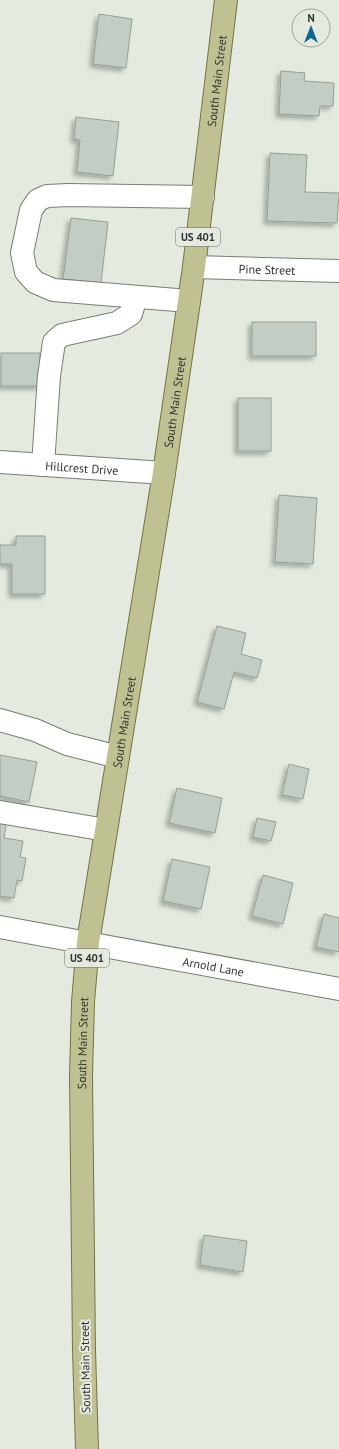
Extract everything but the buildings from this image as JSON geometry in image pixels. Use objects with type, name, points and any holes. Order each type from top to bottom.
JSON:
[{"type":"main road","name":"South Main Street","points":[[87,1449],[84,1350],[81,1075],[83,1002],[88,942],[164,473],[194,267],[226,0]]},
{"type":"street","points":[[189,301],[53,290],[35,282],[26,272],[22,254],[31,210],[38,200],[47,196],[68,194],[203,197]]},
{"type":"street","name":"Pine Street","points":[[194,267],[339,271]]},
{"type":"street","points":[[43,465],[49,376],[54,342],[62,335],[116,323],[130,314],[136,297]]},
{"type":"street","name":"Hillcrest Drive","points":[[0,462],[164,473]]},
{"type":"street","points":[[0,720],[36,730],[66,744],[118,757]]},
{"type":"street","points":[[0,812],[106,830]]},
{"type":"street","name":"Arnold Lane","points":[[0,927],[339,989]]}]
